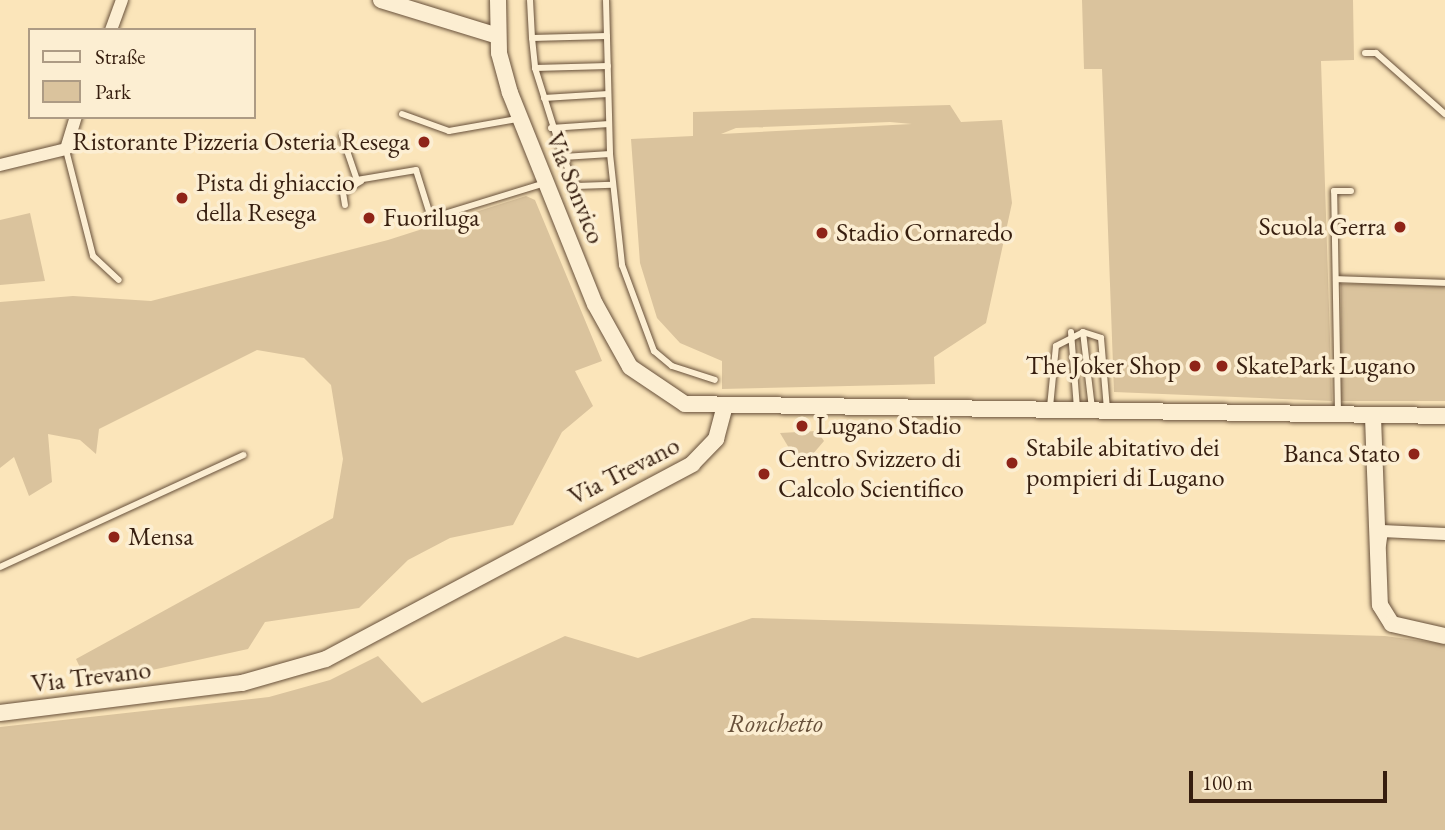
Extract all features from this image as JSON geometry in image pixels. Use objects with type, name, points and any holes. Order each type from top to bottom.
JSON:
[{"type":"main road","points":[[381,0],[471,33],[498,36]]},
{"type":"main road","name":"Via Sonvico","points":[[498,0],[498,36],[520,118],[595,304],[630,367],[676,400],[724,410]]},
{"type":"main road","points":[[724,410],[1050,409],[1445,416]]},
{"type":"main road","name":"Via Trevano","points":[[0,713],[242,683],[326,659],[692,464],[716,439],[724,410]]},
{"type":"main road","points":[[1373,416],[1377,563],[1384,617],[1405,629],[1445,636]]},
{"type":"street","points":[[112,28],[122,0]]},
{"type":"street","points":[[0,166],[66,149],[75,119]]},
{"type":"street","points":[[1377,563],[1382,531],[1445,534]]},
{"type":"lane","points":[[530,0],[536,68],[551,128],[563,158],[576,186],[612,185]]},
{"type":"lane","points":[[606,0],[610,154],[622,265],[644,334],[672,366],[715,380]]},
{"type":"lane","points":[[532,38],[607,36]]},
{"type":"lane","points":[[1365,53],[1376,53],[1445,114]]},
{"type":"lane","points":[[536,68],[608,66]]},
{"type":"lane","points":[[544,98],[608,94]]},
{"type":"lane","points":[[402,114],[449,131],[520,118]]},
{"type":"lane","points":[[551,128],[609,124]]},
{"type":"lane","points":[[342,136],[361,181]]},
{"type":"lane","points":[[66,149],[93,256],[119,280]]},
{"type":"lane","points":[[563,158],[610,154]]},
{"type":"lane","points":[[345,205],[343,192],[361,181],[416,170],[431,218],[547,182]]},
{"type":"lane","points":[[1338,415],[1334,191],[1350,191]]},
{"type":"lane","points":[[1336,279],[1445,283]]},
{"type":"lane","points":[[1071,332],[1092,410]]},
{"type":"lane","points":[[1050,409],[1049,364],[1056,346],[1071,332],[1083,332],[1101,338],[1092,410]]},
{"type":"lane","points":[[1083,332],[1092,410]]},
{"type":"lane","points":[[0,567],[244,455]]},
{"type":"green space","points":[[1082,0],[1353,0],[1354,60],[1321,61],[1332,401],[1114,392],[1102,69],[1084,69]]},
{"type":"green space","name":"Stadio Cornaredo","points":[[950,105],[961,122],[1002,120],[1012,203],[986,323],[934,357],[935,384],[722,389],[722,361],[680,343],[657,318],[640,263],[631,139],[693,136],[693,112]],"holes":[[[890,122],[912,124],[721,134],[736,128]]]},
{"type":"green space","points":[[526,196],[535,200],[602,361],[575,371],[593,406],[562,432],[513,525],[450,538],[408,560],[359,608],[265,622],[248,649],[88,684],[76,659],[333,518],[343,459],[331,385],[304,358],[257,350],[99,429],[96,454],[80,440],[48,434],[52,482],[29,496],[14,457],[0,468],[0,302],[73,296],[151,301],[388,240]]},
{"type":"green space","points":[[30,213],[45,281],[0,285],[0,220]]},
{"type":"green space","points":[[1341,284],[1445,284],[1445,401],[1341,401]]},
{"type":"green space","points":[[817,431],[824,441],[801,468],[780,433]]},
{"type":"green space","name":"Ronchetto","points":[[752,618],[1385,636],[1445,644],[1445,830],[0,830],[0,727],[269,697],[330,680],[378,656],[422,703],[565,636],[638,658]]},
{"type":"place","name":"Ristorante Pizzeria Osteria Resega","points":[[424,142]]},
{"type":"place","name":"Pista di ghiaccio della Resega","points":[[182,198]]},
{"type":"place","name":"Fuoriluga","points":[[369,218]]},
{"type":"place","name":"Scuola Gerra","points":[[1400,227]]},
{"type":"place","name":"Stadio Cornaredo","points":[[822,233]]},
{"type":"place","name":"The Joker Shop","points":[[1195,366]]},
{"type":"place","name":"SkatePark Lugano","points":[[1222,366]]},
{"type":"place","name":"Lugano Stadio","points":[[802,426]]},
{"type":"place","name":"Banca Stato","points":[[1414,454]]},
{"type":"place","name":"Stabile abitativo dei pompieri di Lugano","points":[[1012,463]]},
{"type":"place","name":"Centro Svizzero di Calcolo Scientifico","points":[[764,474]]},
{"type":"place","name":"Mensa","points":[[114,537]]}]
